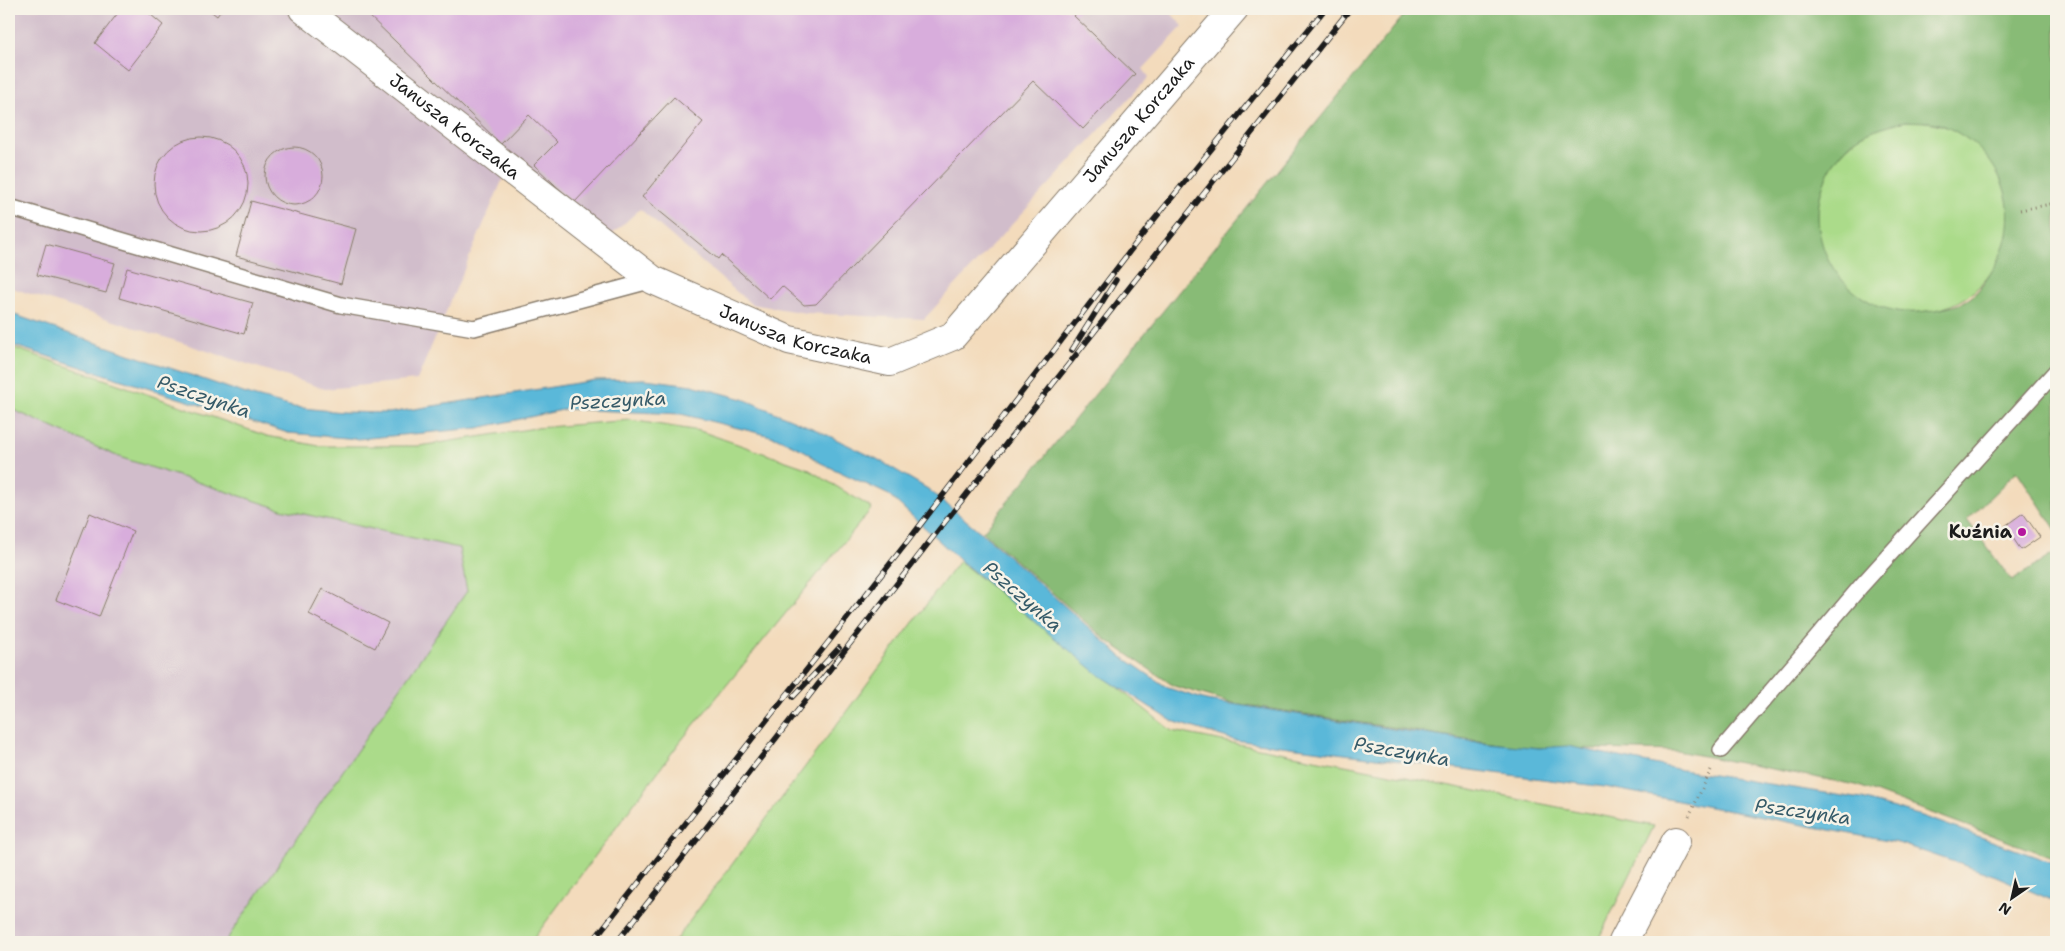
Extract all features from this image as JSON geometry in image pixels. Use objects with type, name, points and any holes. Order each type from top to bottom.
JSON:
[{"type":"street","name":"Janusza Korczaka","points":[[303,9],[653,280],[789,340],[890,362],[954,336],[1234,9]]},
{"type":"street","points":[[1622,942],[1676,841]]},
{"type":"lane","points":[[9,207],[342,305],[474,328],[653,280]]},
{"type":"lane","points":[[1721,750],[1861,586],[2056,371]]},
{"type":"path","points":[[2020,210],[2056,202]]},
{"type":"path","points":[[1676,841],[1721,750]]},
{"type":"shaded area","points":[[9,9],[1167,9],[1183,26],[1143,69],[1149,77],[924,319],[806,313],[751,304],[640,209],[608,238],[504,176],[417,380],[325,389],[9,287]]},
{"type":"shaded area","points":[[9,408],[119,457],[281,509],[459,548],[467,591],[225,942],[9,942]]},
{"type":"green space","points":[[1409,9],[2056,9],[2056,530],[2017,471],[1967,520],[2012,581],[2056,552],[2056,859],[1856,785],[1677,751],[1518,747],[1233,703],[1174,686],[1105,639],[983,532]],"holes":[[[1905,121],[1939,124],[1960,134],[1977,147],[1991,163],[2001,181],[2007,200],[2008,221],[2005,243],[1996,264],[1983,285],[1970,298],[1954,306],[1942,309],[1906,312],[1895,311],[1874,304],[1855,292],[1839,276],[1829,261],[1822,244],[1818,210],[1821,192],[1836,160],[1860,136]]]},
{"type":"green space","points":[[1913,121],[1941,125],[1966,137],[1981,149],[1993,164],[2005,189],[2009,217],[2005,245],[1993,270],[1981,285],[1966,297],[1941,309],[1913,313],[1885,309],[1860,297],[1845,285],[1833,270],[1821,245],[1817,217],[1821,189],[1833,164],[1845,149],[1860,137],[1885,125]]},
{"type":"green space","points":[[9,346],[267,436],[319,446],[419,446],[536,428],[630,420],[700,431],[806,468],[872,508],[680,742],[531,942],[225,942],[467,591],[459,548],[281,509],[119,457],[9,408]]},
{"type":"green space","points":[[959,561],[1172,731],[1654,826],[1597,942],[674,942]]},
{"type":"water","name":"Pszczynka","points":[[9,313],[252,396],[293,407],[342,412],[389,413],[596,380],[645,379],[692,385],[743,399],[819,431],[877,459],[928,489],[989,539],[1121,656],[1168,688],[1206,700],[1470,741],[1539,748],[1567,746],[1682,770],[1862,799],[1922,816],[2056,864],[2056,902],[1996,876],[1898,843],[1605,787],[1234,740],[1172,721],[1098,674],[962,562],[889,495],[819,462],[805,451],[775,437],[681,414],[567,409],[478,428],[358,439],[288,433],[9,344]]},
{"type":"building","points":[[121,9],[144,9],[163,25],[128,70],[95,43]]},
{"type":"building","points":[[208,9],[222,9],[217,16]]},
{"type":"building","points":[[362,9],[1080,9],[1074,16],[1135,74],[1083,129],[1033,81],[816,304],[804,305],[782,286],[770,299],[721,255],[718,259],[642,197],[703,122],[674,97],[574,203],[534,165],[557,142],[529,115],[501,144]]},
{"type":"building","points":[[201,137],[219,140],[234,151],[245,166],[248,184],[245,202],[234,217],[219,228],[201,231],[183,228],[168,217],[157,202],[154,184],[157,166],[168,151],[183,140]]},
{"type":"building","points":[[288,147],[300,147],[315,155],[323,170],[323,182],[315,197],[300,205],[288,205],[273,197],[265,182],[265,170],[273,155]]},
{"type":"building","points":[[251,201],[356,229],[341,284],[236,256]]},
{"type":"building","points":[[46,244],[115,263],[106,293],[37,275]]},
{"type":"building","points":[[127,268],[253,303],[244,334],[119,298]]},
{"type":"building","points":[[90,513],[133,531],[99,617],[56,600]]},
{"type":"building","name":"Kuźnia","points":[[2023,513],[2040,537],[2021,550],[2005,526]]},
{"type":"building","points":[[322,589],[388,623],[375,648],[309,614]]},
{"type":"railway","points":[[592,942],[908,541],[1153,221],[1325,9]]},
{"type":"railway","points":[[617,942],[1041,399],[1350,9]]},
{"type":"railway","points":[[1072,350],[1116,280]]},
{"type":"railway","points":[[793,697],[839,648]]},
{"type":"place","name":"Kuźnia","points":[[2022,532]]}]
